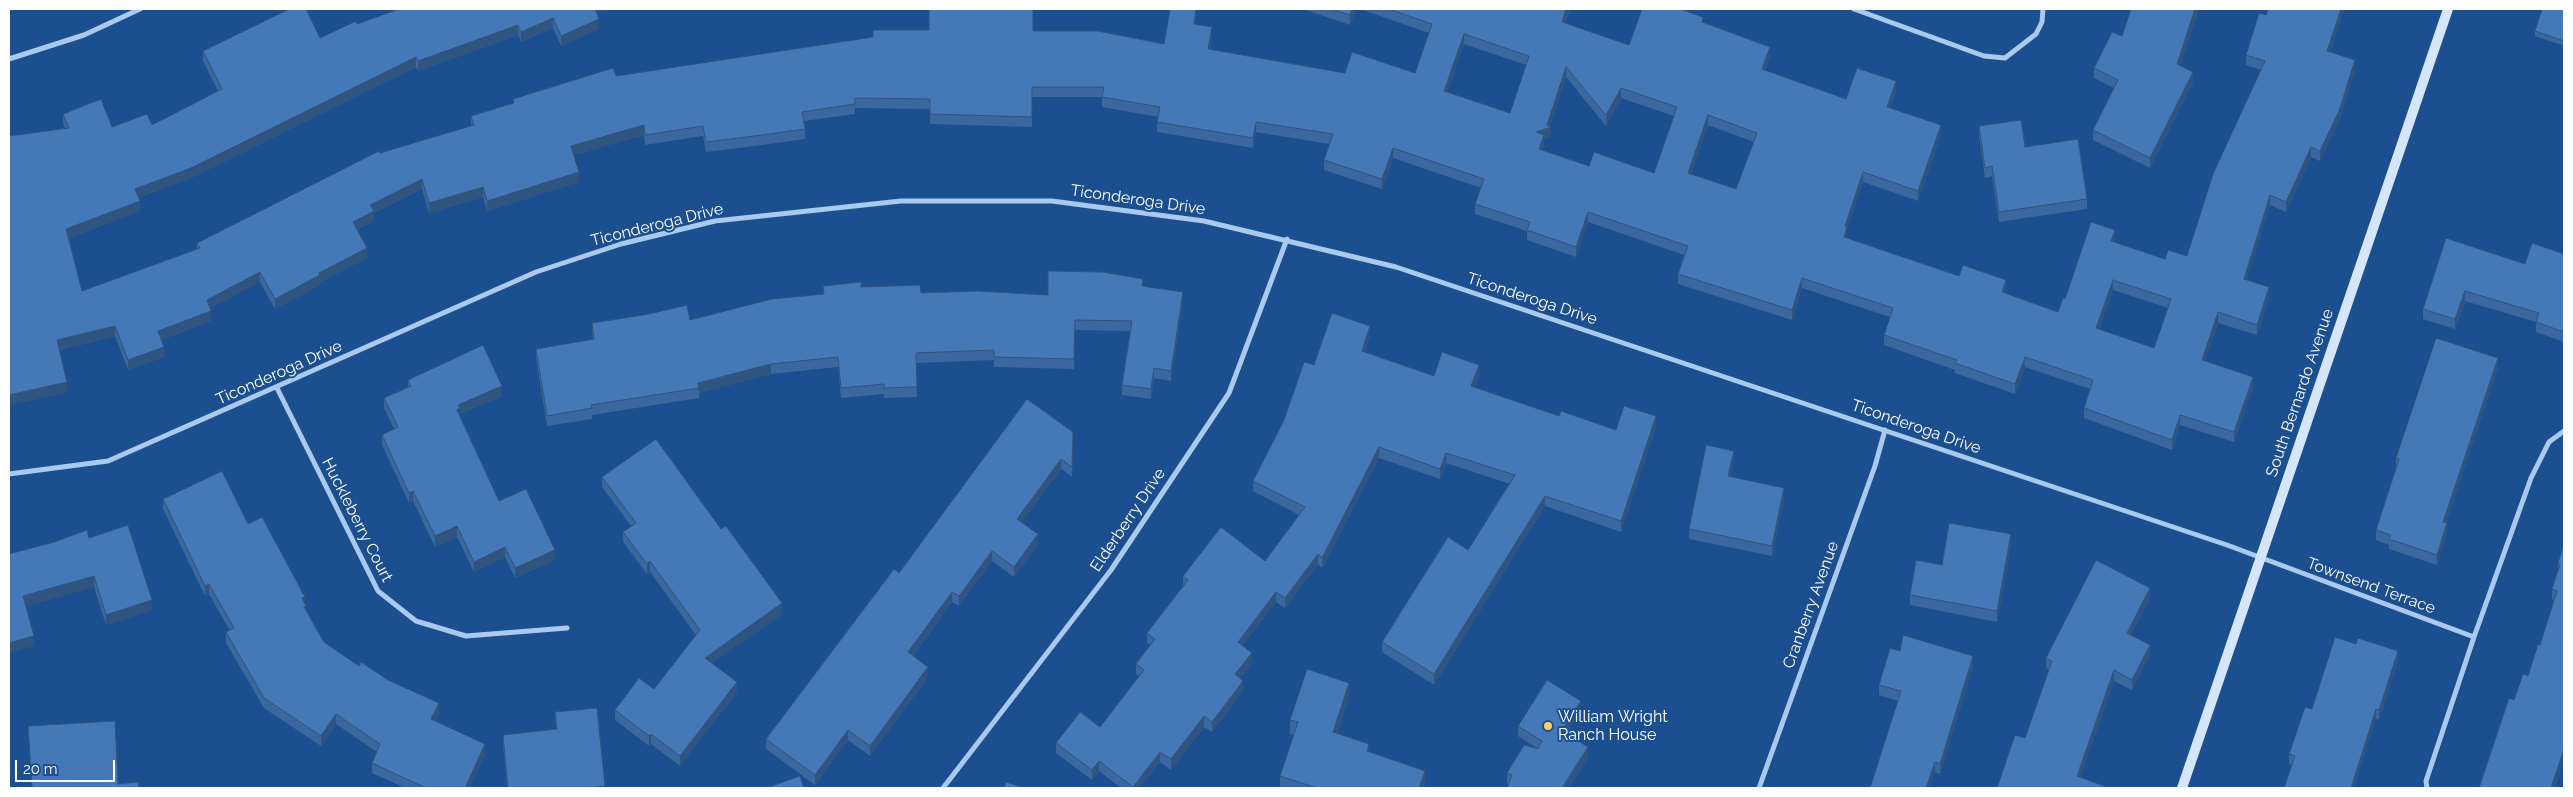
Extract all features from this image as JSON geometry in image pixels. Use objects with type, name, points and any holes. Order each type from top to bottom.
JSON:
[{"type":"street","points":[[9,59],[84,35],[140,9]]},
{"type":"street","points":[[1854,9],[1936,37],[1984,56],[2005,58],[2036,34],[2042,22],[2043,9]]},
{"type":"street","name":"South Bernardo Avenue","points":[[2182,788],[2448,9]]},
{"type":"street","name":"Ticonderoga Drive","points":[[9,474],[108,461],[536,272],[621,244],[715,221],[901,201],[1052,202],[1204,221],[1287,239],[1396,267],[1885,430],[2260,558]]},
{"type":"street","name":"Elderberry Drive","points":[[944,788],[1111,570],[1229,393],[1287,239]]},
{"type":"street","name":"Huckleberry Court","points":[[277,388],[378,591],[416,622],[466,636],[566,628]]},
{"type":"street","name":"Cranberry Avenue","points":[[1759,788],[1875,466],[1885,430]]},
{"type":"street","points":[[2427,788],[2426,781],[2474,637],[2531,478],[2549,442],[2564,432]]},
{"type":"street","name":"Townsend Terrace","points":[[2260,558],[2474,637]]},
{"type":"building","points":[[289,9],[306,9],[320,38],[356,21],[357,24],[399,9],[595,9],[599,19],[561,36],[553,18],[521,32],[518,25],[418,61],[416,57],[191,168],[135,189],[140,201],[66,229],[82,291],[200,248],[197,243],[379,151],[380,153],[474,125],[471,116],[514,103],[513,99],[613,68],[616,76],[873,37],[873,30],[929,30],[929,9],[1033,9],[1033,31],[1098,31],[1164,44],[1170,9],[1196,9],[1194,24],[1212,27],[1208,49],[1345,73],[1352,52],[1415,73],[1432,24],[1389,9],[1566,9],[1562,22],[1629,45],[1642,9],[1680,9],[1703,17],[1702,22],[1770,47],[1762,69],[1846,99],[1857,68],[1896,81],[1887,107],[1941,125],[1918,191],[1863,172],[1845,226],[1847,227],[1844,237],[1959,276],[1963,265],[2006,280],[2002,292],[2058,312],[2063,298],[2065,299],[2091,222],[2115,230],[2111,241],[2165,259],[2168,250],[2187,256],[2213,174],[2265,61],[2246,55],[2259,13],[2266,15],[2268,9],[2341,9],[2327,51],[2355,60],[2339,111],[2320,151],[2311,147],[2286,202],[2270,195],[2244,279],[2269,287],[2257,325],[2218,312],[2202,360],[2253,377],[2234,432],[2180,415],[2172,440],[2084,408],[2093,380],[2025,357],[2015,384],[1955,363],[1957,360],[1884,335],[1893,308],[1802,278],[1792,310],[1678,274],[1688,246],[1588,212],[1576,247],[1527,230],[1530,222],[1475,204],[1484,179],[1393,148],[1382,179],[1324,160],[1333,134],[1256,122],[1253,138],[1157,122],[1160,107],[1102,97],[1104,87],[1032,87],[1032,117],[930,114],[930,99],[855,98],[855,104],[802,112],[805,129],[762,135],[706,142],[703,126],[645,135],[644,125],[571,146],[579,172],[487,201],[483,187],[429,203],[422,179],[370,205],[374,211],[353,222],[367,248],[275,299],[260,272],[207,300],[211,311],[158,331],[164,347],[128,360],[115,326],[57,340],[67,382],[9,395],[9,136],[69,128],[63,114],[101,99],[112,127],[147,114],[152,125],[222,89],[203,51]],"holes":[[[1464,34],[1529,56],[1510,113],[1444,91]],[[1566,67],[1606,115],[1621,88],[1677,107],[1654,173],[1594,152],[1589,166],[1539,149],[1544,135],[1536,132],[1551,127],[1547,125]],[[1708,115],[1757,133],[1736,189],[1688,173]],[[2113,280],[2171,299],[2154,348],[2096,328]]]},
{"type":"building","points":[[1331,9],[1352,9],[1350,15]]},
{"type":"building","points":[[2131,9],[2195,9],[2177,64],[2193,72],[2150,158],[2093,130],[2118,80],[2094,68],[2112,32],[2122,36]]},
{"type":"building","points":[[2542,9],[2564,9],[2564,41],[2535,31]]},
{"type":"building","points":[[2021,120],[2025,147],[2078,139],[2087,199],[1999,212],[1992,166],[1985,168],[1979,126]]},
{"type":"building","points":[[2446,238],[2525,264],[2532,243],[2564,254],[2564,332],[2536,322],[2539,313],[2465,291],[2455,319],[2423,309]]},
{"type":"building","points":[[1048,271],[1103,272],[1143,279],[1142,286],[1183,292],[1171,371],[1154,368],[1151,389],[1122,385],[1132,321],[1075,320],[1074,359],[994,357],[994,350],[916,353],[917,387],[884,388],[884,384],[841,388],[838,357],[771,364],[698,383],[699,388],[591,405],[592,408],[547,416],[536,349],[594,339],[592,323],[649,314],[687,305],[690,320],[772,299],[824,294],[823,286],[861,282],[861,287],[920,285],[921,293],[977,291],[1048,295]]},
{"type":"building","points":[[1332,313],[1370,326],[1362,351],[1434,376],[1442,352],[1479,365],[1471,386],[1559,416],[1561,411],[1616,430],[1624,406],[1656,416],[1621,521],[1545,496],[1434,674],[1382,642],[1448,537],[1468,550],[1515,475],[1446,453],[1440,469],[1379,447],[1322,558],[1318,554],[1285,598],[1276,592],[1238,642],[1252,653],[1235,674],[1243,681],[1212,722],[1204,716],[1171,759],[1160,752],[1133,787],[1099,761],[1092,770],[1056,743],[1080,712],[1100,727],[1144,670],[1136,664],[1155,639],[1147,633],[1188,580],[1183,576],[1221,527],[1265,561],[1305,507],[1253,481],[1284,420],[1304,362],[1314,365]]},
{"type":"building","points":[[2436,338],[2498,358],[2443,522],[2447,523],[2437,555],[2389,539],[2391,535],[2376,530],[2399,459],[2396,458]]},
{"type":"building","points":[[483,345],[502,386],[458,405],[460,408],[457,410],[499,501],[526,489],[555,550],[515,568],[505,547],[474,562],[457,526],[435,536],[413,491],[409,493],[382,435],[398,427],[384,398],[411,386],[408,380]]},
{"type":"building","points":[[1027,399],[1073,432],[1072,467],[1061,459],[1017,519],[1038,534],[1014,567],[992,551],[959,596],[952,592],[908,652],[928,667],[870,746],[848,730],[815,775],[766,739],[894,569],[899,573]]},
{"type":"building","points":[[656,439],[721,529],[726,526],[782,603],[705,658],[737,682],[680,756],[651,734],[649,736],[615,710],[639,678],[654,689],[700,630],[650,561],[647,564],[623,532],[636,523],[602,477]]},
{"type":"building","points":[[1706,445],[1734,451],[1728,476],[1784,488],[1772,546],[1689,529]]},
{"type":"building","points":[[222,471],[248,524],[262,517],[305,597],[302,598],[306,606],[304,607],[324,642],[359,666],[361,662],[388,680],[439,703],[431,719],[485,744],[465,788],[426,788],[372,763],[380,744],[336,714],[321,736],[264,698],[226,632],[234,628],[209,584],[205,586],[163,499]]},
{"type":"building","points":[[1949,523],[2011,534],[1997,611],[1910,595],[1916,560],[1942,565]]},
{"type":"building","points":[[128,525],[152,600],[106,615],[94,576],[23,596],[34,636],[9,643],[9,554],[54,542],[87,530],[89,538]]},
{"type":"building","points":[[2564,544],[2564,749],[2551,788],[2479,788],[2509,698],[2514,700],[2523,674],[2528,676],[2538,644],[2540,645],[2557,591],[2552,589]]},
{"type":"building","points":[[2096,560],[2150,588],[2127,633],[2150,645],[2132,680],[2114,670],[2077,776],[2104,786],[2103,788],[1997,788],[2015,735],[2025,738],[2052,661],[2046,658]]},
{"type":"building","points":[[1903,635],[1973,656],[1940,764],[1935,762],[1926,788],[1870,788],[1901,691],[1879,685],[1890,648],[1900,651]]},
{"type":"building","points":[[2335,637],[2356,644],[2358,638],[2398,651],[2379,710],[2376,709],[2351,788],[2284,788],[2295,756],[2289,754],[2305,707],[2312,709]]},
{"type":"building","points":[[1307,669],[1349,683],[1333,732],[1369,744],[1367,751],[1425,771],[1419,788],[1317,788],[1280,776],[1298,722],[1290,720]]},
{"type":"building","name":"William Wright Ranch House","points":[[1547,680],[1581,701],[1562,731],[1588,747],[1562,788],[1507,788],[1512,775],[1507,773],[1524,745],[1538,749],[1542,741],[1518,726]]},
{"type":"building","points":[[597,708],[605,786],[586,788],[508,788],[503,735],[557,729],[555,712]]},
{"type":"building","points":[[115,721],[118,784],[138,782],[139,788],[32,788],[28,726]]},
{"type":"building","points":[[800,776],[804,788],[766,788]]},
{"type":"building","points":[[1006,782],[1024,788],[1004,788]]},
{"type":"place","name":"William Wright Ranch House","points":[[1548,726]]}]
